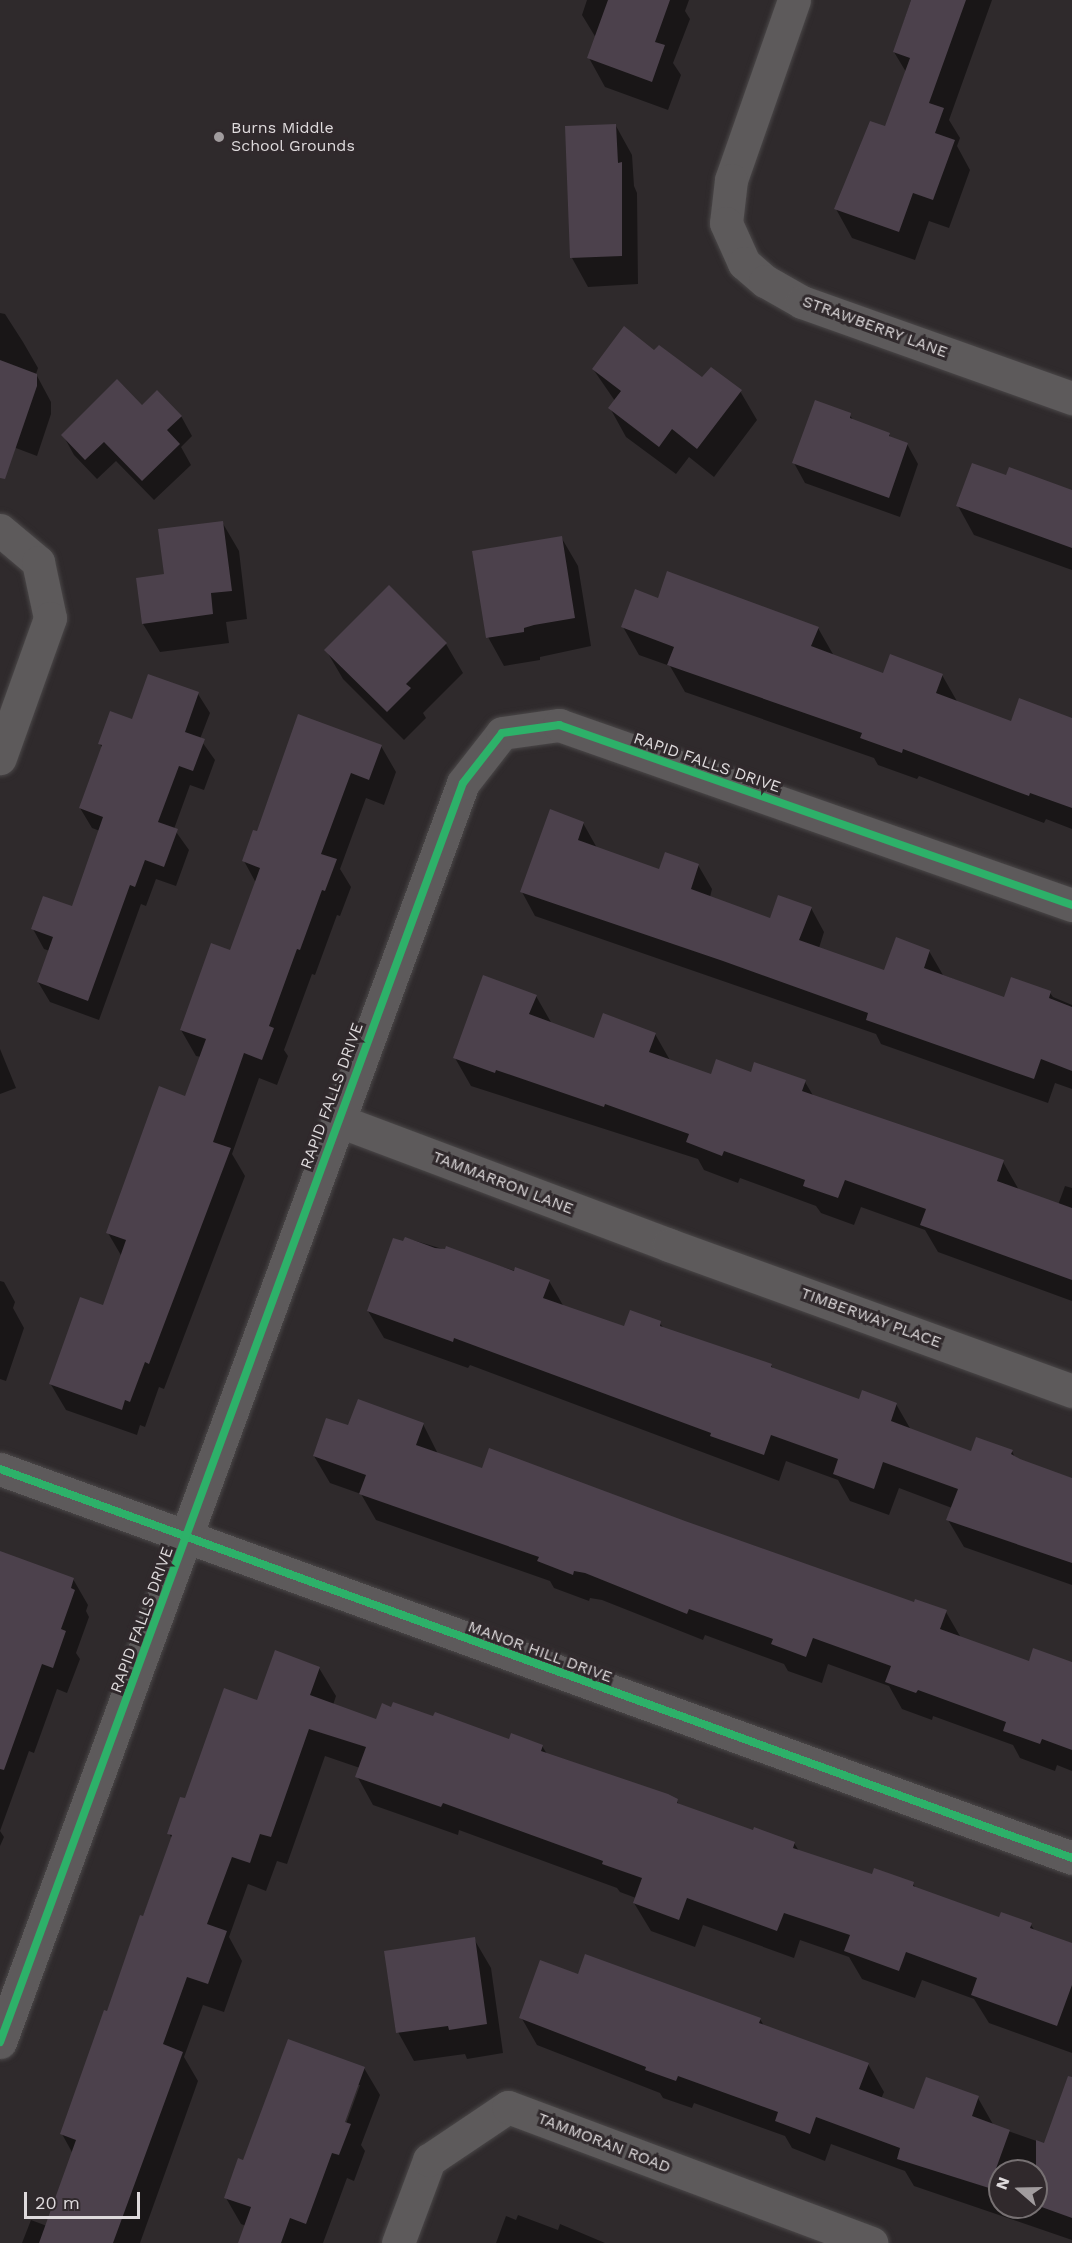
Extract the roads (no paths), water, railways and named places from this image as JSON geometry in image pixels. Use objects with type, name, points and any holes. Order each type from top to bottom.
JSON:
[{"type":"street","name":"STRAWBERRY LANE","points":[[794,0],[730,180],[726,223],[744,263],[765,281],[802,302],[1072,398]]},
{"type":"street","points":[[0,530],[38,562],[50,618],[0,758]]},
{"type":"street","name":"RAPID FALLS DRIVE","points":[[0,2042],[337,1120],[463,783],[502,733],[559,725],[1072,905]]},
{"type":"street","name":"TAMMARRON LANE","points":[[337,1120],[669,1245]]},
{"type":"street","name":"TIMBERWAY PLACE","points":[[669,1245],[1072,1391]]},
{"type":"street","name":"MANOR HILL DRIVE","points":[[0,1469],[1072,1858]]},
{"type":"street","name":"TAMMORAN ROAD","points":[[398,2243],[429,2160],[508,2107],[871,2243]]},
{"type":"place","name":"Burns Middle School Grounds","points":[[219,137]]}]
